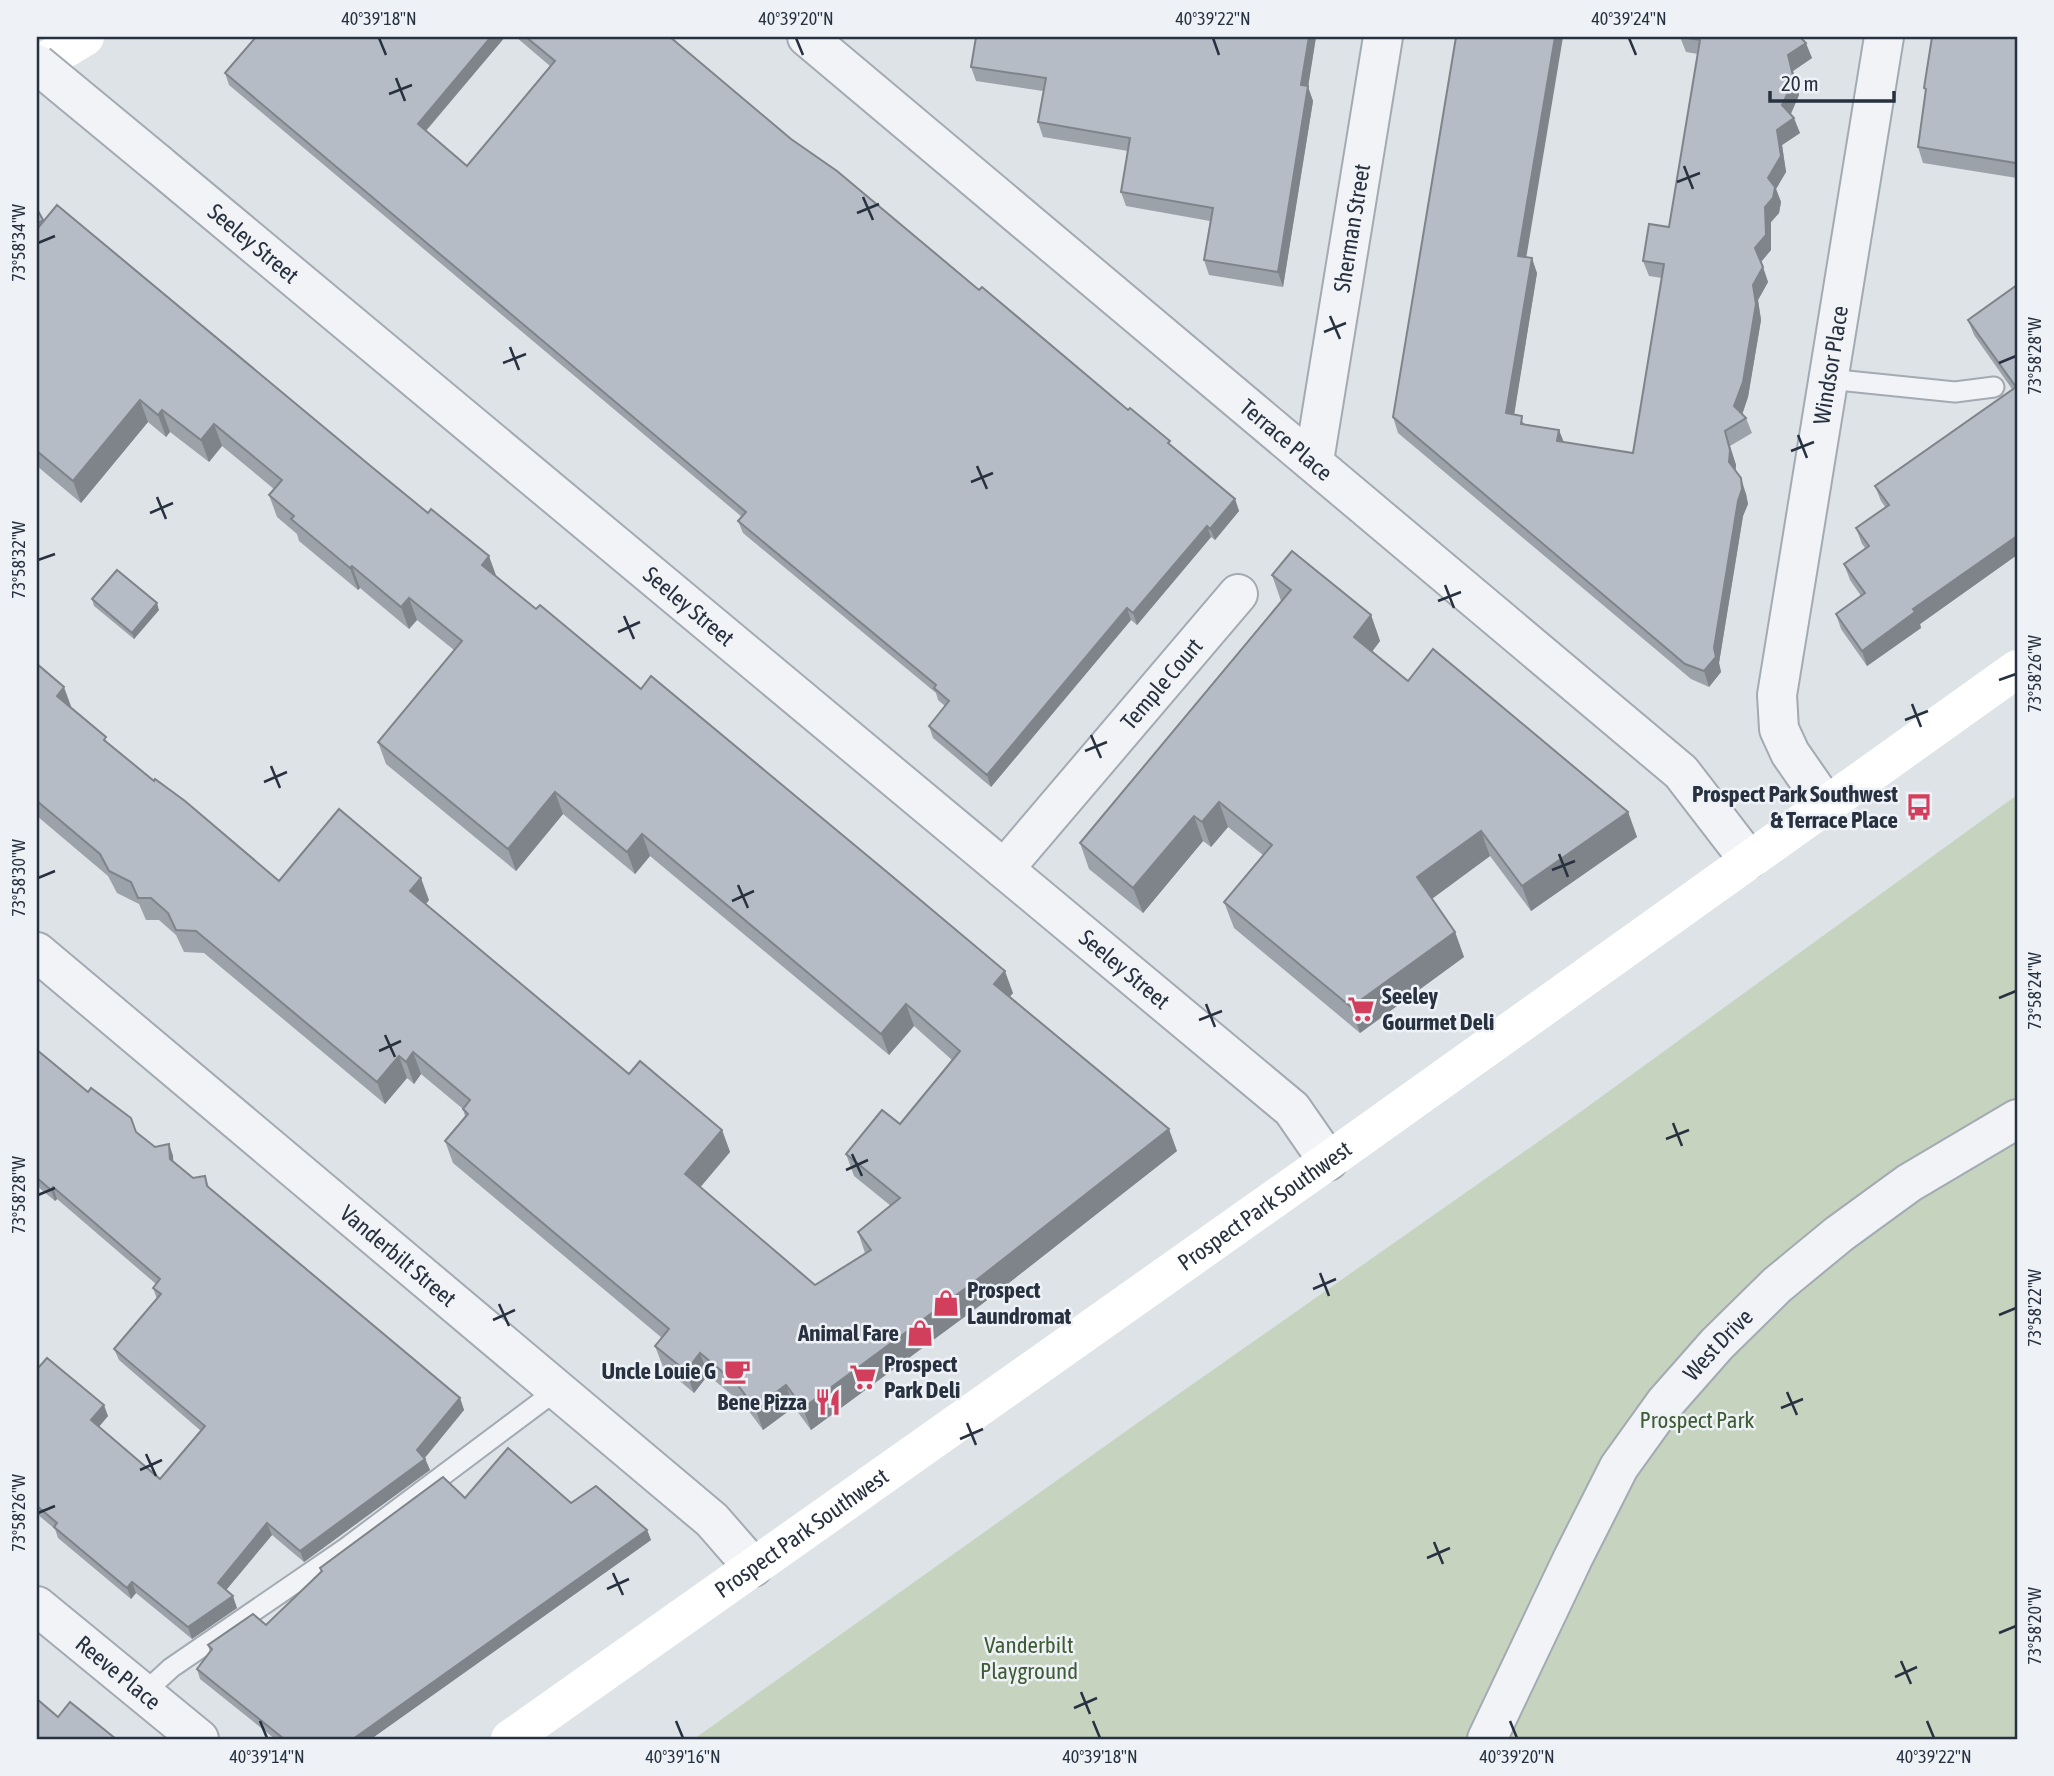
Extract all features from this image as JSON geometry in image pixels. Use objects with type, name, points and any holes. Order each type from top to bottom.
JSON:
[{"type":"street","points":[[37,65],[85,37]]},
{"type":"street","name":"Terrace Place","points":[[807,37],[1681,772],[1748,859]]},
{"type":"street","name":"Sherman Street","points":[[1314,461],[1383,37]]},
{"type":"street","name":"Windsor Place","points":[[1826,805],[1790,753],[1779,729],[1777,695],[1884,37]]},
{"type":"street","name":"Seeley Street","points":[[37,65],[1292,1109],[1328,1161]]},
{"type":"street","name":"Temple Court","points":[[1004,869],[1238,594]]},
{"type":"street","name":"Prospect Park Southwest","points":[[510,1739],[1328,1161],[2017,669]]},
{"type":"street","name":"Vanderbilt Street","points":[[37,952],[712,1520],[753,1567]]},
{"type":"street","name":"West Drive","points":[[1487,1739],[1619,1467],[1665,1403],[1717,1344],[1777,1285],[1839,1234],[1909,1183],[2017,1119]]},
{"type":"street","name":"Reeve Place","points":[[37,1606],[199,1739]]},
{"type":"lane","points":[[1828,379],[1955,392],[1994,387]]},
{"type":"lane","points":[[144,1693],[171,1668],[346,1548],[558,1389]]},
{"type":"green space","name":"Prospect Park","points":[[2017,795],[2017,1739],[694,1739],[1572,1118]]},
{"type":"building","points":[[256,37],[491,37],[418,124],[467,166],[555,61],[526,37],[670,37],[791,139],[837,171],[979,290],[982,287],[1128,410],[1130,408],[1235,499],[1210,529],[1207,526],[1133,613],[1127,608],[987,775],[929,726],[949,701],[934,688],[936,685],[738,521],[746,512],[225,73]]},
{"type":"building","points":[[976,37],[1309,37],[1301,85],[1308,86],[1278,272],[1204,260],[1213,208],[1121,192],[1130,138],[1038,122],[1046,78],[971,67]]},
{"type":"building","points":[[1456,37],[1555,37],[1518,256],[1532,258],[1506,413],[1522,416],[1521,424],[1559,430],[1557,441],[1633,453],[1664,264],[1643,261],[1649,224],[1669,227],[1700,40],[1681,37],[1800,37],[1806,43],[1788,55],[1794,80],[1782,105],[1794,118],[1777,130],[1781,156],[1768,178],[1775,187],[1773,198],[1765,207],[1766,235],[1755,248],[1763,267],[1753,285],[1756,304],[1743,382],[1734,406],[1746,418],[1725,431],[1730,450],[1729,462],[1741,478],[1742,489],[1714,648],[1716,657],[1704,671],[1685,664],[1393,417]]},
{"type":"building","points":[[1932,37],[2017,37],[2016,163],[1918,147]]},
{"type":"building","points":[[57,205],[428,513],[431,509],[489,556],[482,565],[536,609],[540,605],[641,689],[651,676],[887,872],[1005,971],[994,984],[1169,1129],[974,1282],[803,1408],[786,1385],[755,1408],[737,1384],[700,1353],[686,1371],[655,1346],[669,1329],[445,1141],[468,1114],[463,1109],[470,1100],[413,1052],[406,1062],[399,1056],[377,1082],[196,931],[176,930],[168,913],[151,898],[138,898],[131,882],[109,871],[100,854],[37,801],[37,664],[64,687],[57,696],[106,737],[104,740],[154,781],[155,779],[185,801],[279,881],[339,809],[421,878],[410,891],[629,1074],[640,1061],[722,1130],[685,1174],[815,1285],[871,1250],[858,1232],[900,1198],[846,1154],[882,1110],[900,1124],[960,1051],[906,1004],[881,1034],[642,834],[627,852],[555,792],[508,849],[378,742],[462,641],[409,598],[401,607],[291,519],[294,516],[269,495],[282,480],[214,424],[201,440],[162,410],[158,415],[140,400],[73,481],[37,451],[37,229]]},
{"type":"building","points":[[37,209],[43,220],[37,224]]},
{"type":"building","points":[[2017,285],[2017,536],[1913,609],[1915,612],[1862,651],[1836,614],[1865,593],[1844,564],[1869,546],[1856,528],[1889,505],[1875,486],[2016,387],[1968,320]]},
{"type":"building","points":[[1292,551],[1371,615],[1354,637],[1408,681],[1433,649],[1628,812],[1522,886],[1481,831],[1417,877],[1455,932],[1351,1007],[1224,902],[1272,845],[1219,802],[1202,822],[1194,816],[1133,888],[1080,843],[1291,590],[1272,575]]},
{"type":"building","points":[[117,570],[157,603],[132,633],[92,599]]},
{"type":"building","points":[[37,1050],[88,1092],[91,1088],[131,1118],[136,1132],[155,1147],[169,1144],[170,1159],[193,1178],[205,1176],[207,1186],[460,1398],[417,1450],[425,1459],[300,1551],[267,1523],[218,1583],[233,1596],[188,1627],[132,1582],[127,1588],[54,1527],[57,1523],[37,1506],[37,1365],[39,1367],[47,1358],[104,1405],[91,1420],[160,1479],[205,1426],[114,1349],[161,1294],[153,1288],[160,1279],[53,1187],[51,1190],[37,1178]]},
{"type":"building","points":[[508,1448],[571,1503],[596,1486],[647,1530],[353,1739],[284,1739],[197,1669],[212,1649],[208,1645],[253,1614],[266,1625],[322,1571],[320,1568],[443,1477],[465,1498]]},
{"type":"building","points":[[37,1699],[58,1717],[70,1702],[116,1739],[37,1739]]},
{"type":"place","name":"Prospect Park Southwest & Terrace Place","points":[[1919,807]]},
{"type":"place","name":"Seeley Gourmet Deli","points":[[1361,1009]]},
{"type":"place","name":"Prospect Laundromat","points":[[946,1303]]},
{"type":"place","name":"Animal Fare","points":[[920,1333]]},
{"type":"place","name":"Uncle Louie G","points":[[737,1371]]},
{"type":"place","name":"Prospect Park Deli","points":[[863,1377]]},
{"type":"place","name":"Bene Pizza","points":[[828,1402]]},
{"type":"park label","name":"Vanderbilt Playground","points":[[1029,1658]]}]
